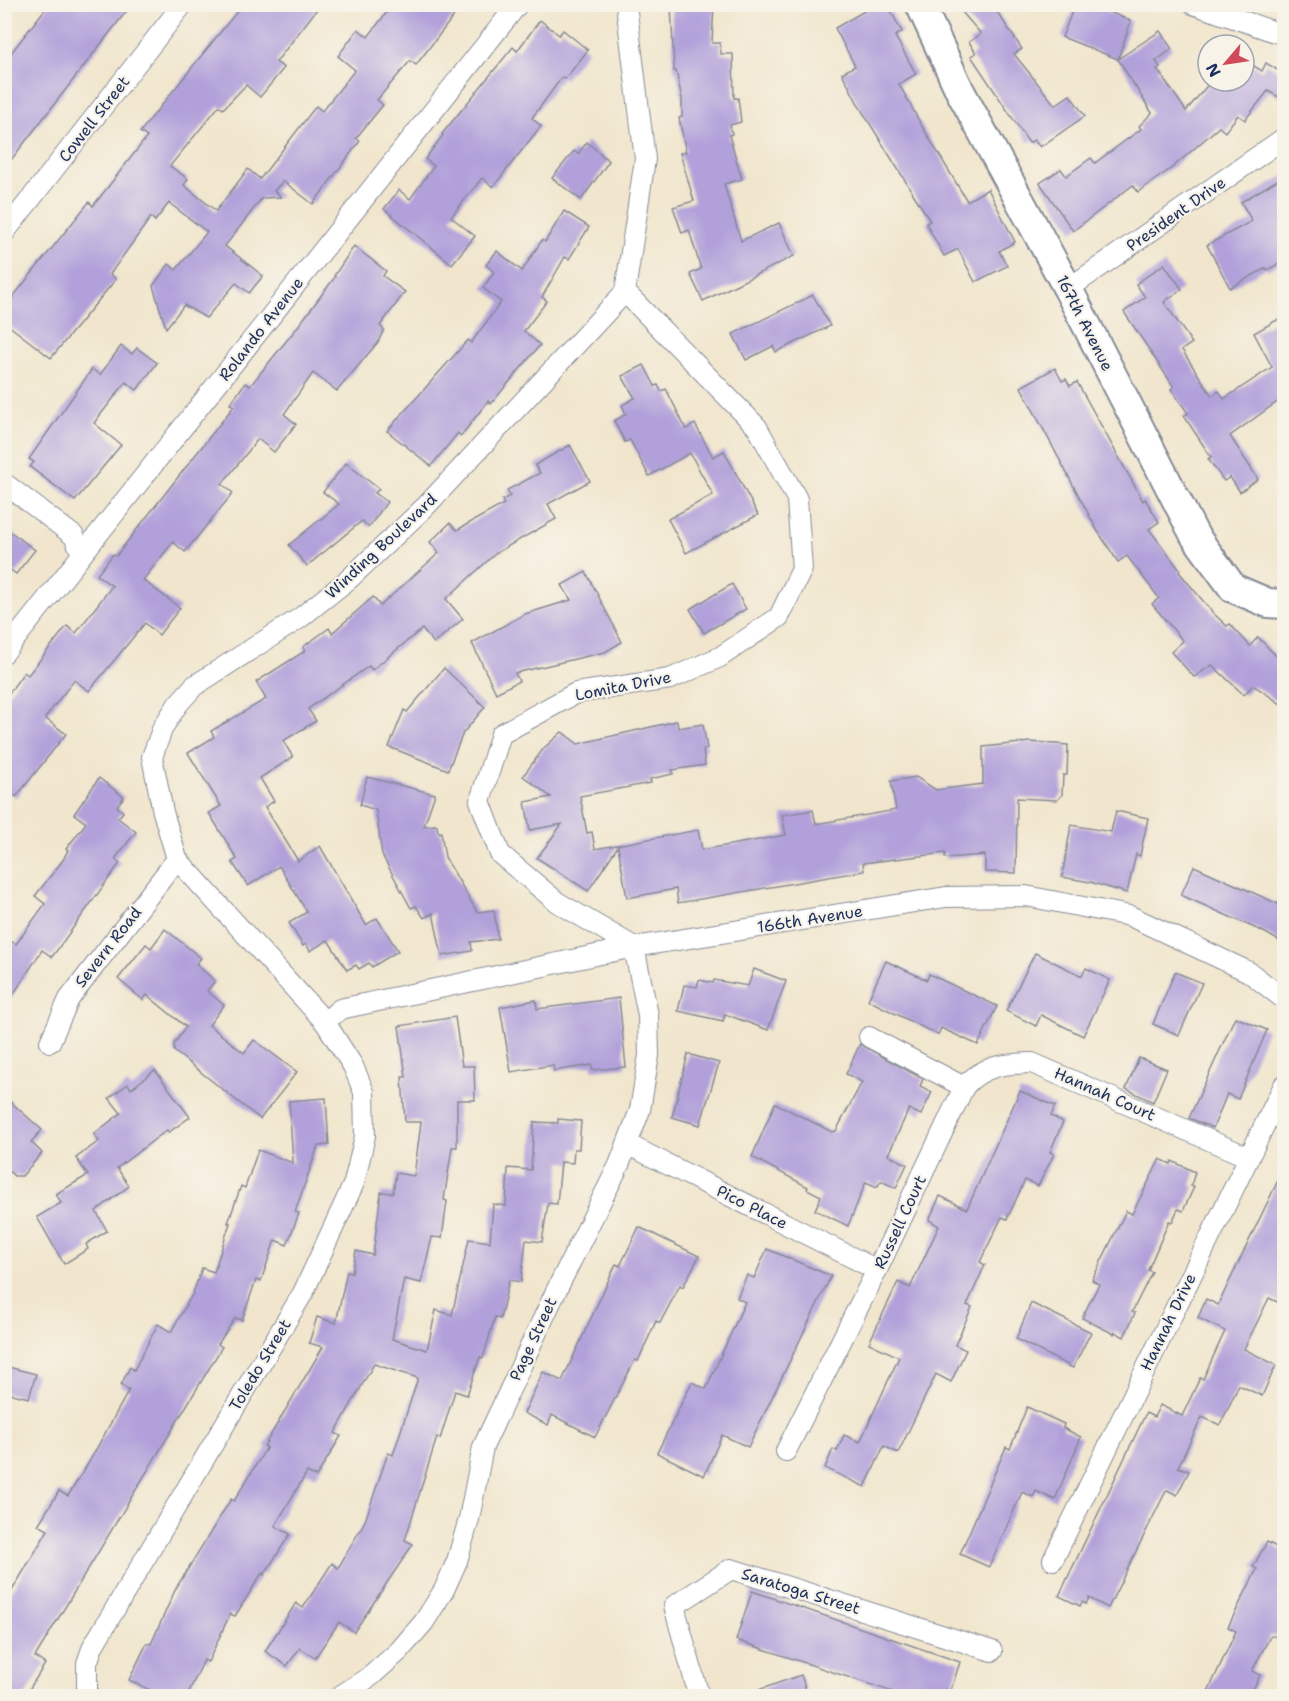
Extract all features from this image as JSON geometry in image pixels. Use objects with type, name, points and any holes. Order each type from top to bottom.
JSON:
[{"type":"street","name":"Cowell Street","points":[[4,233],[183,4]]},
{"type":"street","name":"Rolando Avenue","points":[[4,653],[518,4]]},
{"type":"street","points":[[625,292],[645,159],[626,4]]},
{"type":"street","name":"167th Avenue","points":[[920,4],[960,91],[1068,289],[1195,536],[1233,588],[1268,603],[1284,604]]},
{"type":"street","points":[[1193,4],[1284,34]]},
{"type":"street","name":"President Drive","points":[[1068,289],[1284,138]]},
{"type":"street","name":"Winding Boulevard","points":[[325,1022],[177,858],[163,812],[152,757],[163,727],[177,704],[194,686],[300,618],[349,579],[426,506],[625,292]]},
{"type":"street","name":"Lomita Drive","points":[[625,292],[757,427],[797,499],[802,569],[779,617],[720,657],[670,679],[576,693],[501,734],[480,801],[500,854],[557,902],[634,947]]},
{"type":"street","points":[[4,483],[74,536],[82,554]]},
{"type":"street","name":"Severn Road","points":[[50,1042],[69,999],[177,858]]},
{"type":"street","name":"166th Avenue","points":[[325,1022],[340,1009],[634,947],[946,897],[1026,897],[1130,916],[1249,972],[1284,999]]},
{"type":"street","name":"Page Street","points":[[340,1696],[371,1676],[399,1651],[424,1622],[444,1590],[457,1560],[469,1519],[483,1447],[558,1287],[619,1165],[640,1110],[649,1055],[648,1015],[634,947]]},
{"type":"street","name":"Toledo Street","points":[[87,1696],[87,1663],[104,1624],[303,1293],[354,1182],[365,1136],[364,1092],[353,1066],[325,1022]]},
{"type":"street","points":[[869,1037],[964,1087]]},
{"type":"street","name":"Hannah Court","points":[[964,1087],[974,1075],[999,1064],[1032,1062],[1248,1157]]},
{"type":"street","name":"Hannah Drive","points":[[1053,1560],[1284,1085]]},
{"type":"street","name":"Russell Court","points":[[786,1452],[878,1270],[964,1087]]},
{"type":"street","name":"Pico Place","points":[[627,1144],[878,1270]]},
{"type":"street","name":"Saratoga Street","points":[[699,1696],[674,1606],[731,1569],[992,1651]]},
{"type":"building","points":[[49,4],[132,4],[4,169],[4,62]]},
{"type":"building","points":[[243,4],[321,4],[276,62],[284,68],[260,97],[246,85],[223,109],[219,106],[170,166],[188,179],[184,185],[216,211],[248,169],[260,179],[316,106],[322,111],[355,70],[338,56],[358,29],[368,37],[393,4],[463,4],[416,65],[410,61],[377,100],[383,105],[356,138],[360,141],[313,204],[283,181],[274,191],[281,197],[262,198],[225,246],[263,276],[249,293],[236,283],[206,318],[184,305],[166,328],[153,286],[169,264],[176,270],[207,232],[169,203],[155,221],[151,217],[110,274],[116,279],[51,358],[4,322],[4,308],[89,202],[93,206],[147,137],[140,132]]},
{"type":"building","points":[[671,4],[714,4],[712,43],[720,43],[721,54],[733,54],[734,98],[738,98],[741,122],[730,125],[732,134],[729,135],[742,179],[724,184],[741,241],[779,223],[794,256],[703,301],[690,274],[701,269],[689,230],[682,233],[673,207],[694,201],[680,153],[686,152],[679,118],[682,117],[682,99],[676,71],[674,71]]},
{"type":"building","points":[[876,4],[887,4],[902,32],[895,36],[916,74],[899,84],[923,128],[967,201],[988,189],[1015,242],[999,251],[1007,266],[975,282],[958,249],[944,256],[926,223],[930,221],[859,106],[842,73],[855,66],[835,28]]},
{"type":"building","points":[[955,4],[992,4],[1022,49],[1014,54],[1055,105],[1070,95],[1085,116],[1040,147],[1034,140],[1029,143],[971,56],[976,53],[969,42],[981,34]]},
{"type":"building","points":[[1075,4],[1090,4],[1131,21],[1118,59],[1062,37]]},
{"type":"building","points":[[540,20],[559,35],[563,30],[588,50],[565,79],[562,77],[532,118],[541,126],[493,187],[482,178],[451,217],[475,236],[452,264],[384,209],[399,190],[410,199],[434,166],[425,159],[442,134],[513,47],[517,51]]},
{"type":"building","points":[[1160,31],[1172,49],[1156,61],[1160,67],[1157,69],[1186,111],[1201,93],[1256,93],[1256,67],[1262,71],[1266,63],[1284,74],[1284,100],[1268,91],[1245,120],[1238,115],[1225,132],[1219,127],[1173,167],[1138,192],[1133,185],[1073,231],[1040,183],[1061,169],[1066,176],[1091,158],[1095,163],[1141,129],[1139,126],[1152,113],[1118,59]]},
{"type":"building","points":[[587,142],[609,161],[581,200],[552,178],[574,151],[578,154]]},
{"type":"building","points":[[1284,176],[1284,261],[1230,288],[1207,245],[1252,221],[1241,202]]},
{"type":"building","points":[[564,211],[589,227],[569,259],[565,257],[542,297],[547,301],[524,331],[540,345],[491,404],[488,401],[461,436],[458,433],[431,466],[387,431],[468,340],[471,343],[501,302],[483,288],[494,272],[486,265],[497,251],[522,271],[542,240],[545,242]]},
{"type":"building","points":[[354,246],[386,271],[383,276],[405,292],[380,326],[384,330],[378,342],[337,391],[313,373],[284,414],[296,424],[274,452],[258,439],[222,484],[233,493],[185,552],[173,542],[143,580],[180,608],[159,635],[145,623],[89,691],[74,680],[45,718],[66,734],[16,797],[4,788],[4,700],[24,672],[28,675],[67,626],[76,633],[112,586],[97,575],[113,554],[116,556],[234,406],[230,404],[245,383],[250,386],[296,329],[335,277]]},
{"type":"building","points":[[1164,264],[1182,289],[1164,302],[1192,343],[1182,350],[1212,396],[1219,391],[1224,399],[1272,367],[1254,333],[1284,316],[1284,397],[1230,436],[1258,479],[1240,492],[1230,477],[1224,481],[1208,459],[1211,457],[1184,416],[1188,413],[1171,389],[1174,387],[1124,312],[1145,297],[1136,284]]},
{"type":"building","points":[[813,295],[830,326],[776,352],[773,346],[746,360],[733,334]]},
{"type":"building","points":[[121,346],[132,354],[137,348],[157,363],[137,390],[126,382],[94,423],[121,445],[75,501],[30,467],[34,462],[29,459],[92,369],[100,375]]},
{"type":"building","points":[[644,365],[655,386],[658,385],[661,391],[666,389],[686,429],[695,424],[713,457],[724,451],[758,515],[686,553],[668,519],[713,495],[690,453],[649,476],[630,440],[625,442],[614,421],[626,414],[622,405],[635,398],[622,376]]},
{"type":"building","points":[[1055,368],[1062,381],[1066,379],[1070,386],[1077,382],[1143,501],[1145,499],[1159,522],[1149,529],[1180,570],[1179,572],[1213,613],[1227,626],[1230,624],[1250,646],[1258,637],[1284,664],[1284,706],[1253,685],[1244,695],[1212,665],[1194,677],[1171,652],[1183,641],[1152,604],[1159,598],[1127,556],[1118,562],[1097,530],[1021,387]]},
{"type":"building","points":[[570,445],[590,481],[548,504],[556,519],[496,553],[446,599],[463,619],[434,643],[422,629],[372,670],[369,666],[308,709],[316,721],[283,741],[293,757],[260,778],[274,801],[265,807],[298,861],[320,846],[366,925],[377,918],[398,951],[372,967],[369,963],[359,969],[356,965],[347,970],[328,940],[310,951],[306,944],[303,946],[289,923],[307,912],[279,866],[248,886],[232,862],[237,859],[209,813],[221,806],[188,753],[214,737],[211,731],[266,699],[256,682],[305,651],[303,647],[329,628],[332,633],[373,597],[380,606],[439,553],[430,542],[450,523],[457,530],[504,504],[502,500],[510,496],[507,490],[540,473],[535,465]]},
{"type":"building","points":[[346,463],[379,489],[375,493],[387,502],[369,527],[362,521],[307,566],[289,545],[339,504],[323,492]]},
{"type":"building","points":[[4,527],[35,550],[16,574],[4,565]]},
{"type":"building","points":[[586,572],[622,642],[605,652],[515,673],[519,681],[496,693],[472,643],[525,614],[571,600],[562,585]]},
{"type":"building","points":[[732,584],[746,609],[704,633],[690,609]]},
{"type":"building","points":[[444,668],[485,707],[463,733],[448,770],[389,747],[404,710],[407,712]]},
{"type":"building","points":[[677,721],[678,728],[703,724],[707,749],[703,750],[705,765],[672,770],[673,774],[650,779],[651,783],[580,796],[587,833],[592,832],[595,849],[698,830],[702,850],[786,835],[782,815],[813,810],[816,824],[896,810],[891,781],[916,777],[936,790],[983,784],[983,747],[1030,742],[1068,745],[1067,775],[1063,775],[1062,795],[1057,800],[1017,798],[1016,873],[985,872],[985,855],[945,858],[945,853],[863,863],[864,871],[678,903],[676,889],[627,898],[618,846],[588,891],[537,858],[562,824],[530,830],[525,802],[551,797],[523,776],[544,748],[562,732],[578,744]]},
{"type":"building","points":[[367,777],[435,794],[424,826],[437,825],[438,832],[441,832],[445,857],[477,912],[494,910],[498,939],[471,942],[472,951],[442,956],[433,913],[424,918],[416,906],[411,908],[382,855],[376,810],[360,805]]},
{"type":"building","points":[[99,778],[124,797],[117,806],[123,812],[118,818],[136,832],[115,859],[120,863],[52,957],[42,950],[4,1009],[4,937],[16,944],[45,904],[35,896],[63,860],[68,850],[66,849],[86,823],[74,814]]},
{"type":"building","points":[[1116,811],[1148,818],[1140,856],[1136,854],[1127,893],[1090,882],[1062,877],[1071,825],[1111,832]]},
{"type":"building","points":[[1194,866],[1278,904],[1284,889],[1284,944],[1264,932],[1181,895]]},
{"type":"building","points":[[165,929],[201,958],[196,964],[215,981],[207,991],[224,1005],[209,1025],[244,1053],[254,1040],[297,1072],[260,1119],[174,1051],[174,1044],[186,1027],[147,995],[143,1000],[118,979],[146,944],[151,948]]},
{"type":"building","points":[[1035,953],[1082,976],[1086,968],[1110,980],[1083,1036],[1041,1015],[1036,1026],[1006,1011]]},
{"type":"building","points":[[886,961],[927,980],[929,974],[997,1006],[978,1045],[941,1028],[938,1035],[868,1000]]},
{"type":"building","points":[[754,969],[786,981],[768,1030],[725,1014],[723,1021],[678,1011],[684,985],[697,987],[699,980],[713,983],[714,980],[748,986]]},
{"type":"building","points":[[1175,972],[1202,983],[1179,1035],[1153,1024]]},
{"type":"building","points":[[619,998],[626,1067],[592,1070],[592,1065],[554,1071],[553,1065],[511,1072],[500,1007],[536,1000],[537,1009]]},
{"type":"building","points":[[455,1017],[462,1066],[474,1066],[475,1100],[457,1100],[457,1147],[452,1147],[444,1200],[447,1201],[442,1238],[432,1237],[421,1283],[404,1279],[392,1339],[427,1350],[436,1310],[452,1315],[469,1239],[490,1242],[493,1204],[506,1206],[508,1168],[531,1170],[534,1122],[558,1123],[558,1119],[581,1121],[579,1149],[574,1149],[573,1163],[561,1162],[557,1204],[548,1203],[542,1242],[526,1240],[521,1282],[509,1280],[500,1319],[495,1317],[483,1358],[480,1357],[467,1395],[455,1391],[440,1439],[437,1437],[405,1540],[413,1544],[354,1632],[339,1622],[315,1658],[300,1648],[287,1666],[265,1651],[296,1603],[303,1608],[332,1563],[338,1568],[365,1521],[388,1453],[393,1455],[418,1378],[374,1364],[335,1433],[341,1436],[316,1477],[307,1472],[275,1526],[290,1534],[235,1616],[230,1614],[208,1662],[204,1660],[187,1696],[150,1696],[152,1691],[129,1680],[147,1643],[151,1644],[176,1588],[231,1499],[234,1501],[267,1447],[264,1446],[323,1347],[309,1343],[317,1317],[336,1323],[347,1271],[352,1272],[356,1251],[373,1255],[381,1192],[393,1193],[396,1173],[414,1176],[421,1122],[405,1122],[402,1077],[406,1077],[399,1026]]},
{"type":"building","points":[[1235,1017],[1267,1030],[1238,1099],[1227,1094],[1213,1128],[1189,1118]]},
{"type":"building","points":[[860,1044],[923,1079],[920,1086],[932,1092],[921,1115],[909,1109],[888,1155],[907,1164],[896,1188],[881,1181],[877,1187],[866,1182],[848,1226],[815,1210],[821,1196],[752,1157],[775,1103],[832,1132],[836,1131],[862,1082],[846,1074]]},
{"type":"building","points":[[688,1054],[719,1063],[700,1125],[672,1117]]},
{"type":"building","points":[[1139,1058],[1167,1069],[1153,1102],[1126,1089]]},
{"type":"building","points":[[155,1070],[190,1117],[169,1132],[167,1130],[117,1168],[129,1186],[96,1211],[107,1231],[86,1244],[88,1249],[64,1264],[37,1217],[61,1203],[56,1194],[88,1175],[76,1158],[99,1141],[94,1134],[121,1113],[109,1098],[128,1084],[131,1089]]},
{"type":"building","points":[[1020,1091],[1055,1106],[1051,1116],[1063,1122],[1050,1152],[1054,1154],[1038,1186],[1025,1180],[1007,1219],[1002,1217],[980,1262],[985,1265],[967,1305],[972,1307],[955,1345],[966,1350],[951,1382],[936,1374],[898,1453],[884,1446],[865,1487],[825,1468],[833,1449],[837,1451],[844,1435],[860,1442],[899,1357],[869,1343],[898,1282],[910,1288],[939,1226],[929,1220],[940,1196],[967,1209]]},
{"type":"building","points":[[4,1096],[42,1130],[31,1142],[42,1153],[22,1176],[14,1176],[4,1166]]},
{"type":"building","points":[[326,1098],[329,1145],[318,1146],[295,1212],[299,1213],[287,1245],[275,1240],[261,1281],[256,1280],[242,1320],[235,1318],[218,1344],[222,1347],[35,1657],[45,1664],[25,1696],[4,1696],[4,1604],[48,1530],[38,1525],[59,1491],[68,1496],[89,1462],[129,1390],[121,1385],[130,1367],[134,1370],[158,1324],[171,1332],[193,1293],[202,1268],[214,1272],[241,1186],[245,1188],[258,1150],[293,1163],[289,1101]]},
{"type":"building","points":[[1160,1159],[1171,1164],[1172,1161],[1195,1172],[1191,1186],[1194,1187],[1183,1211],[1178,1209],[1172,1222],[1169,1221],[1148,1270],[1152,1272],[1132,1312],[1135,1313],[1124,1337],[1082,1318],[1099,1284],[1092,1280],[1126,1211],[1132,1214]]},
{"type":"building","points":[[1284,1168],[1284,1305],[1269,1298],[1244,1349],[1276,1365],[1262,1396],[1239,1385],[1220,1425],[1202,1417],[1178,1467],[1189,1471],[1177,1495],[1167,1490],[1164,1495],[1108,1608],[1089,1598],[1086,1604],[1082,1602],[1080,1606],[1059,1596],[1146,1413],[1154,1417],[1160,1405],[1182,1416],[1200,1378],[1203,1379],[1225,1331],[1198,1318],[1206,1299],[1218,1305]]},
{"type":"building","points":[[639,1227],[699,1256],[683,1287],[680,1285],[660,1323],[656,1321],[638,1361],[635,1360],[595,1437],[552,1415],[548,1425],[524,1413],[543,1372],[562,1381],[616,1264],[620,1266]]},
{"type":"building","points":[[767,1249],[831,1276],[748,1447],[722,1435],[704,1476],[657,1453],[692,1382],[706,1389],[745,1302],[737,1298],[747,1275],[754,1278]]},
{"type":"building","points":[[1031,1303],[1091,1332],[1073,1368],[1016,1339]]},
{"type":"building","points":[[4,1366],[36,1374],[29,1398],[4,1392]]},
{"type":"building","points":[[1027,1407],[1064,1424],[1063,1428],[1081,1437],[1055,1500],[1036,1491],[1033,1497],[1022,1492],[989,1567],[960,1554],[1006,1447],[1010,1449]]},
{"type":"building","points":[[1267,1542],[1284,1551],[1284,1619],[1276,1637],[1271,1635],[1252,1671],[1260,1675],[1250,1696],[1206,1696],[1236,1631],[1228,1627],[1257,1569],[1253,1567]]},
{"type":"building","points":[[752,1591],[960,1662],[949,1696],[905,1696],[736,1640]]},
{"type":"building","points":[[801,1675],[808,1696],[748,1696],[747,1694]]}]
